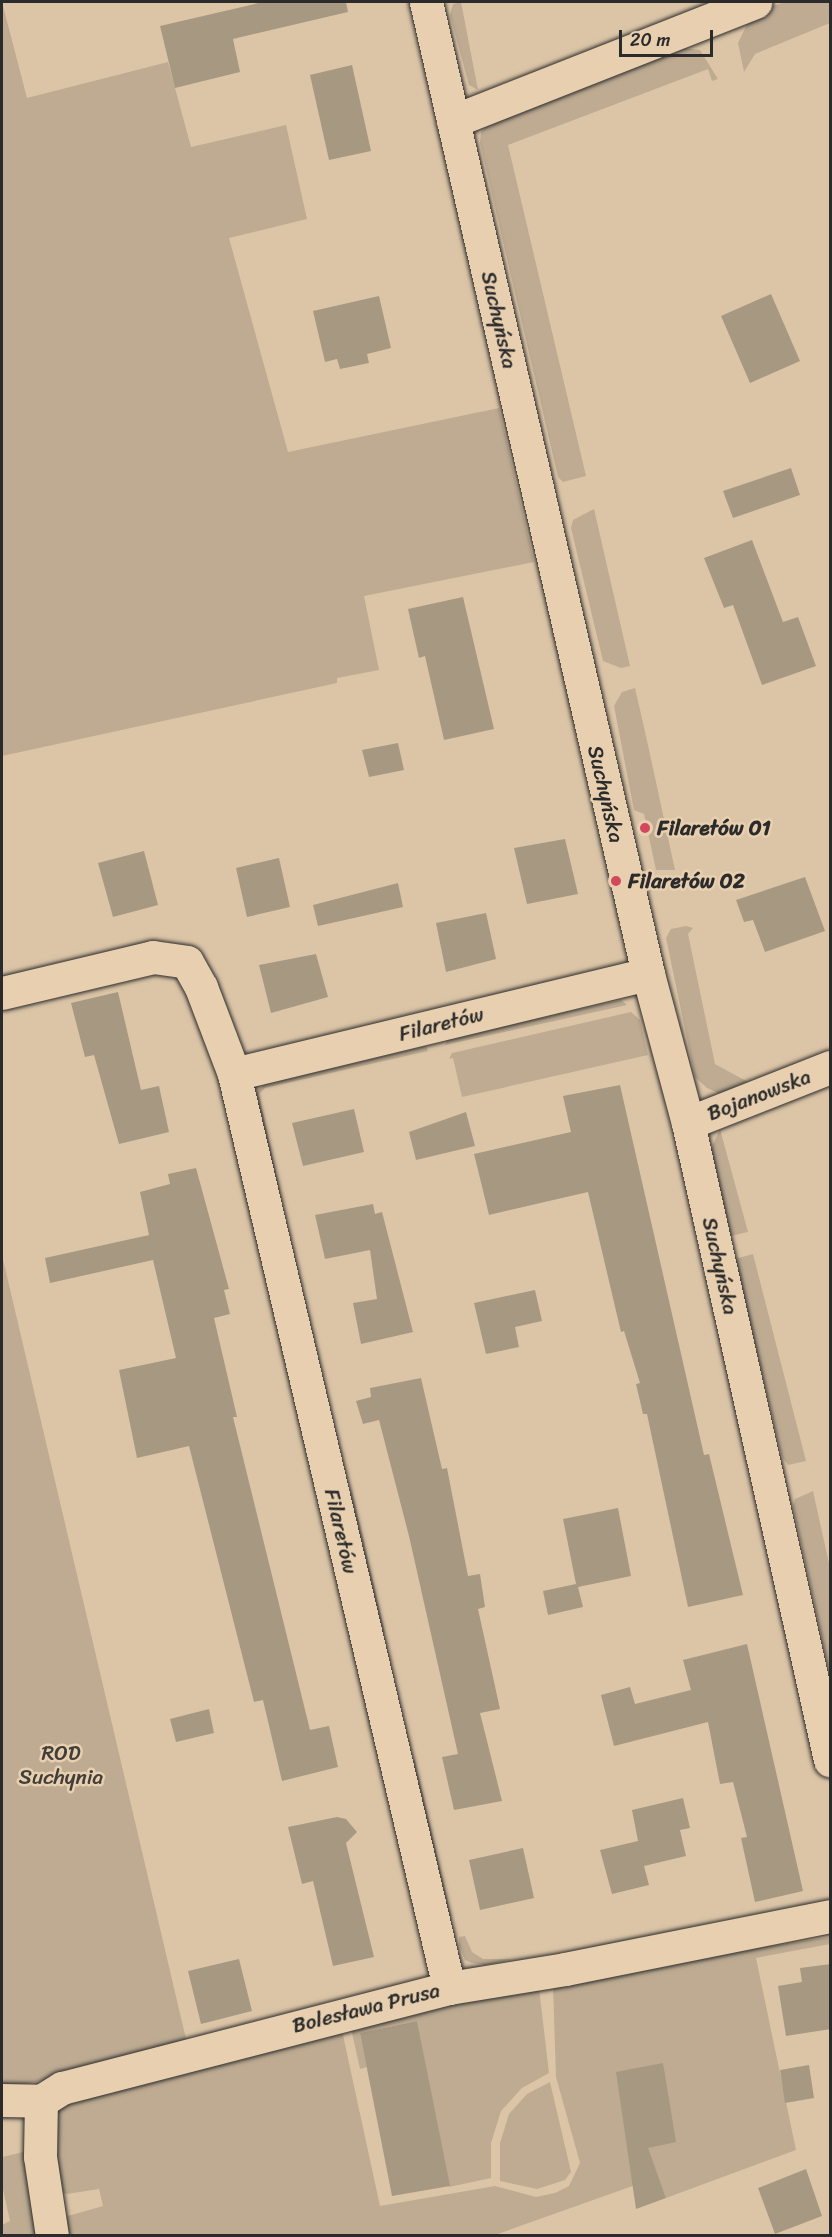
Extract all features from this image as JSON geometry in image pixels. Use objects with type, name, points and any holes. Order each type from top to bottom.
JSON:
[{"type":"street","name":"Suchyńska","points":[[426,2],[648,974],[688,1123],[831,1760]]},
{"type":"street","points":[[453,121],[755,2]]},
{"type":"street","name":"Filaretów","points":[[2,993],[153,957],[186,962],[201,987],[234,1074],[449,1988]]},
{"type":"street","name":"Filaretów","points":[[234,1074],[648,974]]},
{"type":"street","name":"Bojanowska","points":[[688,1123],[831,1067]]},
{"type":"street","name":"Bolesława Prusa","points":[[41,2102],[62,2088],[449,1988],[554,1971],[831,1916]]},
{"type":"street","points":[[2,2100],[41,2102],[39,2157],[52,2235]]},
{"type":"green space","points":[[2,2],[27,98],[168,62],[191,147],[286,125],[307,219],[229,238],[288,452],[499,408],[534,562],[364,596],[379,670],[337,678],[337,683],[2,756]]},
{"type":"green space","points":[[461,2],[478,90],[469,85],[450,15],[453,4]]},
{"type":"green space","points":[[784,2],[830,2],[830,23],[755,54],[744,72],[738,43],[752,14]]},
{"type":"green space","points":[[682,48],[700,50],[718,79],[712,81],[708,69],[508,145],[586,476],[563,482],[558,477],[480,143],[481,132],[489,124]]},
{"type":"green space","points":[[594,509],[630,666],[621,668],[603,661],[571,528],[573,520]]},
{"type":"green space","points":[[635,688],[675,870],[656,870],[644,814],[634,810],[614,706],[622,692]]},
{"type":"green space","points":[[686,926],[693,928],[688,934],[715,1064],[748,1082],[830,1050],[830,1057],[723,1095],[707,1088],[695,1077],[666,938],[671,929]]},
{"type":"green space","points":[[621,1000],[627,1005],[445,1045],[447,1039]]},
{"type":"green space","points":[[631,1012],[640,1020],[648,1055],[462,1097],[453,1058],[449,1059],[452,1053]]},
{"type":"green space","points":[[426,1046],[428,1051],[265,1088],[259,1094],[280,1192],[276,1194],[255,1094],[258,1090],[264,1085]]},
{"type":"green space","points":[[720,1129],[748,1232],[731,1236],[711,1149]]},
{"type":"green space","points":[[753,1254],[806,1461],[788,1465],[782,1457],[735,1259]]},
{"type":"green space","name":"ROD Suchynia","points":[[2,1255],[186,2039],[72,2075],[2,2088]]},
{"type":"green space","points":[[352,1490],[385,1633],[378,1631],[346,1494]]},
{"type":"green space","points":[[813,1491],[830,1568],[830,1674],[793,1506],[795,1499]]},
{"type":"green space","points":[[415,1760],[451,1916],[445,1918],[410,1761]]},
{"type":"green space","points":[[465,1936],[472,1952],[483,1959],[513,1959],[485,1965],[465,1960],[459,1945],[459,1937]]},
{"type":"green space","points":[[830,1937],[830,1944],[756,1958],[796,2150],[666,2198],[658,2177],[495,2235],[62,2236],[61,2222],[68,2216],[103,2206],[99,2189],[67,2194],[56,2191],[51,2128],[58,2107],[66,2098],[341,2026],[380,2206],[495,2186],[536,2197],[555,2193],[569,2186],[580,2163],[556,2077],[553,1985],[725,1953]]},
{"type":"green space","points":[[539,1988],[549,2073],[522,2088],[501,2111],[491,2143],[491,2178],[449,2187],[417,2021],[360,2033],[367,2067],[360,2069],[351,2028],[358,2023]]},
{"type":"green space","points":[[550,2082],[571,2172],[565,2180],[537,2189],[500,2181],[500,2143],[509,2114],[527,2094]]},
{"type":"green space","points":[[28,2151],[40,2235],[2,2235],[2,2225],[10,2221],[2,2185],[2,2157]]},
{"type":"building","points":[[263,2],[346,2],[348,12],[233,39],[240,72],[175,88],[160,26]]},
{"type":"building","points":[[352,65],[371,151],[329,160],[310,75]]},
{"type":"building","points":[[771,294],[800,361],[750,383],[721,316]]},
{"type":"building","points":[[379,296],[391,348],[367,354],[369,363],[340,369],[337,359],[325,362],[313,311]]},
{"type":"building","points":[[791,468],[800,495],[733,518],[723,491]]},
{"type":"building","points":[[752,540],[783,622],[798,617],[816,666],[762,685],[733,605],[724,608],[704,558]]},
{"type":"building","points":[[463,597],[494,729],[444,740],[425,656],[419,658],[408,609]]},
{"type":"building","points":[[398,743],[404,770],[369,777],[362,750]]},
{"type":"building","points":[[565,839],[578,894],[527,904],[514,848]]},
{"type":"building","points":[[144,851],[158,905],[113,917],[98,863]]},
{"type":"building","points":[[279,858],[290,907],[247,917],[236,868]]},
{"type":"building","points":[[805,877],[825,931],[765,952],[753,920],[744,922],[736,900]]},
{"type":"building","points":[[398,883],[403,907],[318,926],[313,905]]},
{"type":"building","points":[[486,913],[496,959],[446,972],[436,923]]},
{"type":"building","points":[[316,954],[328,997],[271,1013],[259,965]]},
{"type":"building","points":[[118,992],[141,1090],[159,1086],[169,1132],[119,1144],[94,1055],[85,1057],[71,1003]]},
{"type":"building","points":[[620,1085],[704,1455],[709,1454],[743,1595],[688,1607],[647,1414],[643,1414],[636,1384],[640,1383],[624,1331],[621,1332],[588,1192],[489,1215],[474,1154],[571,1132],[563,1096]]},
{"type":"building","points":[[354,1109],[364,1152],[303,1166],[292,1123]]},
{"type":"building","points":[[466,1112],[475,1146],[416,1160],[409,1132]]},
{"type":"building","points":[[196,1168],[229,1289],[224,1290],[230,1314],[214,1318],[237,1417],[233,1417],[310,1730],[329,1726],[338,1767],[282,1781],[263,1700],[254,1702],[189,1446],[137,1458],[119,1370],[176,1358],[153,1260],[50,1283],[45,1258],[149,1235],[140,1192],[170,1184],[168,1174]]},
{"type":"building","points":[[373,1204],[375,1214],[382,1212],[413,1332],[361,1344],[353,1303],[377,1299],[370,1250],[325,1259],[315,1215]]},
{"type":"building","points":[[535,1290],[542,1321],[515,1327],[519,1347],[486,1354],[474,1303]]},
{"type":"building","points":[[421,1378],[442,1469],[447,1468],[468,1576],[480,1574],[485,1607],[478,1609],[500,1709],[480,1713],[502,1801],[454,1810],[442,1757],[458,1754],[409,1536],[379,1420],[363,1424],[356,1401],[371,1397],[370,1388]]},
{"type":"building","points":[[618,1508],[631,1576],[578,1587],[583,1607],[548,1615],[543,1591],[576,1584],[563,1519]]},
{"type":"building","points":[[747,1644],[803,1891],[755,1902],[741,1838],[747,1837],[733,1782],[720,1784],[708,1722],[614,1746],[601,1695],[630,1687],[635,1704],[691,1690],[683,1660]]},
{"type":"building","points":[[209,1709],[214,1733],[176,1742],[170,1719]]},
{"type":"building","points":[[683,1798],[690,1828],[680,1830],[686,1856],[644,1866],[649,1885],[612,1894],[600,1850],[638,1841],[632,1810]]},
{"type":"building","points":[[337,1817],[346,1819],[357,1832],[346,1843],[374,1957],[333,1966],[313,1881],[302,1884],[288,1827]]},
{"type":"building","points":[[523,1848],[534,1898],[480,1910],[469,1860]]},
{"type":"building","points":[[239,1959],[252,2011],[201,2024],[188,1971]]},
{"type":"building","points":[[831,1964],[831,2029],[786,2036],[778,1986],[802,1982],[800,1968]]},
{"type":"building","points":[[417,2021],[450,2186],[392,2196],[360,2033]]},
{"type":"building","points":[[663,2063],[676,2142],[648,2148],[666,2198],[636,2209],[616,2072]]},
{"type":"building","points":[[809,2065],[814,2098],[785,2103],[780,2070]]},
{"type":"building","points":[[806,2169],[822,2216],[775,2234],[758,2188]]},
{"type":"place","name":"Filaretów 01","points":[[645,828]]},
{"type":"place","name":"Filaretów 02","points":[[616,881]]}]
